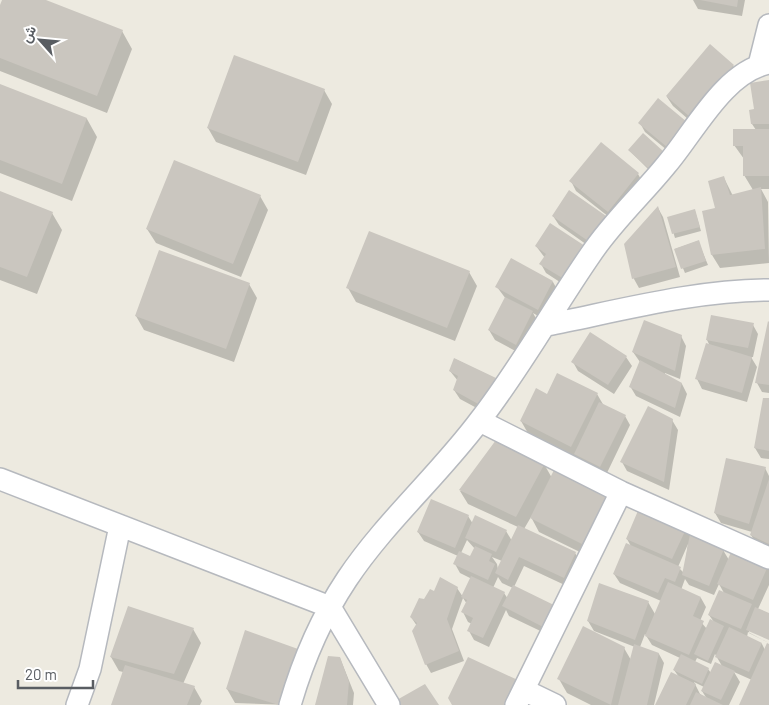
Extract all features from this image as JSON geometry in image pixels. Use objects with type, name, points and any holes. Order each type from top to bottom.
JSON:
[{"type":"street","points":[[290,705],[311,645],[330,607],[367,552],[480,421],[546,325],[591,254],[615,222],[668,164],[700,120],[729,85],[764,64],[769,25]]},
{"type":"street","points":[[546,325],[658,303],[749,290],[769,290]]},
{"type":"street","points":[[480,421],[621,492],[769,558]]},
{"type":"street","points":[[0,479],[330,607],[389,705]]},
{"type":"street","points":[[555,705],[520,698],[621,492]]},
{"type":"street","points":[[76,705],[90,669],[120,526]]},
{"type":"building","points":[[2,0],[46,0],[123,30],[97,96],[0,58],[0,5]]},
{"type":"building","points":[[700,0],[738,0],[737,7]]},
{"type":"building","points":[[710,44],[734,65],[690,117],[666,96]]},
{"type":"building","points":[[234,55],[325,89],[298,162],[207,128]]},
{"type":"building","points":[[769,80],[769,124],[751,124],[749,110],[754,109],[750,83]]},
{"type":"building","points":[[0,84],[87,118],[62,184],[0,160]]},
{"type":"building","points":[[658,98],[687,122],[667,147],[638,123]]},
{"type":"building","points":[[733,129],[769,129],[769,176],[743,176],[743,146],[733,146]]},
{"type":"building","points":[[643,133],[663,151],[648,168],[628,150]]},
{"type":"building","points":[[601,142],[639,173],[608,212],[569,181]]},
{"type":"building","points":[[174,160],[261,195],[233,264],[146,229]]},
{"type":"building","points":[[724,176],[730,195],[761,187],[765,249],[711,255],[702,211],[715,208],[708,181]]},
{"type":"building","points":[[569,190],[609,218],[591,243],[552,216]]},
{"type":"building","points":[[0,191],[53,212],[27,277],[0,267]]},
{"type":"building","points":[[658,206],[676,267],[632,279],[624,244]]},
{"type":"building","points":[[695,209],[700,227],[672,234],[667,217]]},
{"type":"building","points":[[550,223],[585,246],[564,279],[539,264],[546,254],[535,246]]},
{"type":"building","points":[[369,231],[470,271],[447,328],[346,288]]},
{"type":"building","points":[[699,240],[706,261],[681,269],[674,249]]},
{"type":"building","points":[[159,250],[250,283],[226,349],[135,316]]},
{"type":"building","points":[[511,258],[553,281],[538,310],[495,287]]},
{"type":"building","points":[[505,297],[533,311],[516,345],[488,330]]},
{"type":"building","points":[[711,315],[754,323],[748,348],[706,340]]},
{"type":"building","points":[[644,320],[682,335],[675,371],[632,352]]},
{"type":"building","points":[[769,322],[769,385],[755,383]]},
{"type":"building","points":[[590,332],[627,356],[608,385],[571,362]]},
{"type":"building","points":[[706,343],[752,357],[742,393],[695,379]]},
{"type":"building","points":[[454,358],[496,378],[480,405],[453,390],[458,376],[449,371]]},
{"type":"building","points":[[640,360],[682,383],[675,408],[629,387]]},
{"type":"building","points":[[557,373],[598,393],[571,447],[520,421],[536,388],[547,394]]},
{"type":"building","points":[[763,398],[769,398],[769,451],[754,448]]},
{"type":"building","points":[[599,402],[626,415],[600,467],[574,454]]},
{"type":"building","points":[[648,406],[673,419],[664,482],[620,462]]},
{"type":"building","points":[[496,440],[545,463],[516,517],[459,490]]},
{"type":"building","points":[[726,458],[766,467],[749,524],[714,513]]},
{"type":"building","points":[[556,466],[609,491],[582,544],[530,518]]},
{"type":"building","points":[[769,479],[769,544],[750,535]]},
{"type":"building","points":[[431,499],[469,515],[455,548],[417,532]]},
{"type":"building","points":[[640,506],[687,527],[672,559],[626,539]]},
{"type":"building","points":[[475,515],[507,530],[496,552],[465,538]]},
{"type":"building","points":[[518,525],[576,552],[564,578],[519,557],[508,580],[495,573]]},
{"type":"building","points":[[690,534],[724,549],[709,586],[682,575]]},
{"type":"building","points":[[626,543],[681,567],[675,582],[665,578],[658,593],[613,574]]},
{"type":"building","points":[[475,546],[492,554],[489,561],[495,564],[488,580],[453,564],[459,551],[470,556]]},
{"type":"building","points":[[732,550],[768,566],[753,600],[717,584]]},
{"type":"building","points":[[471,576],[505,592],[483,638],[467,631],[473,618],[461,612],[467,600],[461,597]]},
{"type":"building","points":[[440,577],[458,587],[447,619],[459,651],[425,665],[412,631],[417,623],[410,617],[419,598],[424,599],[430,589],[434,591]]},
{"type":"building","points":[[668,582],[701,597],[693,616],[704,621],[689,655],[645,636]]},
{"type":"building","points":[[599,583],[649,601],[635,640],[587,621]]},
{"type":"building","points":[[513,585],[558,607],[547,629],[502,606]]},
{"type":"building","points":[[719,590],[752,604],[741,629],[708,615]]},
{"type":"building","points":[[128,606],[194,628],[174,674],[110,657]]},
{"type":"building","points":[[755,607],[769,613],[769,640],[746,630]]},
{"type":"building","points":[[710,619],[724,626],[708,661],[694,654]]},
{"type":"building","points":[[583,626],[625,647],[611,705],[557,679]]},
{"type":"building","points":[[729,627],[762,643],[749,672],[715,657]]},
{"type":"building","points":[[245,630],[298,649],[279,705],[226,689]]},
{"type":"building","points":[[767,643],[769,644],[769,705],[739,705]]},
{"type":"building","points":[[634,644],[659,653],[647,705],[618,705]]},
{"type":"building","points":[[681,654],[709,668],[702,684],[673,670]]},
{"type":"building","points":[[328,656],[340,657],[349,682],[347,705],[315,705]]},
{"type":"building","points":[[468,657],[520,681],[509,705],[452,705],[448,698]]},
{"type":"building","points":[[715,662],[735,671],[721,700],[701,691]]},
{"type":"building","points":[[125,665],[195,686],[187,705],[111,705]]},
{"type":"building","points":[[671,672],[696,684],[686,705],[655,705]]},
{"type":"building","points":[[425,684],[439,705],[397,705],[395,701]]},
{"type":"building","points":[[696,692],[723,705],[690,705]]}]
